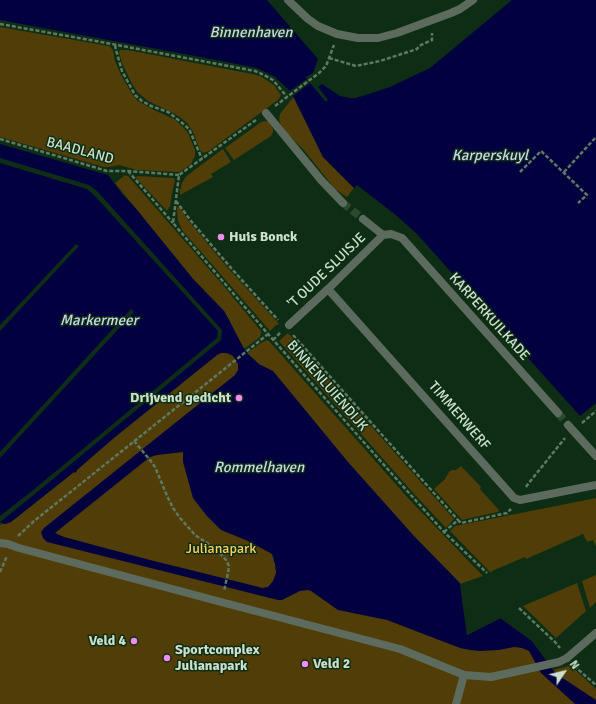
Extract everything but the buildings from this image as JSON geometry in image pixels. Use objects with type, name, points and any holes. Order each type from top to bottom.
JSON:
[{"type":"street","points":[[288,0],[308,19],[318,26],[338,34],[358,38],[378,38],[397,32],[460,9],[473,0]]},
{"type":"street","points":[[266,113],[321,180],[343,203]]},
{"type":"street","name":"'T OUDE SLUISJE","points":[[363,219],[383,235]]},
{"type":"street","name":"'T OUDE SLUISJE","points":[[289,329],[383,235],[391,234],[402,238]]},
{"type":"street","name":"KARPERKUILKADE","points":[[402,238],[558,413]]},
{"type":"street","name":"TIMMERWERF","points":[[328,289],[514,498],[520,500]]},
{"type":"street","points":[[570,427],[596,456]]},
{"type":"street","points":[[520,500],[596,485]]},
{"type":"street","points":[[4,543],[400,649],[464,675],[491,677],[559,662],[567,658],[596,634]]},
{"type":"street","points":[[457,701],[464,675]]},
{"type":"path","points":[[329,58],[356,66],[380,61],[417,49],[419,46],[432,40],[432,28],[430,21]]},
{"type":"path","points":[[0,24],[255,71],[273,80],[287,97]]},
{"type":"path","points":[[173,223],[180,175],[319,73],[326,66],[338,34]]},
{"type":"path","points":[[115,45],[122,71],[135,95],[151,106],[168,112],[181,122],[188,129],[202,159]]},
{"type":"path","points":[[564,172],[596,137]]},
{"type":"path","name":"BAADLAND","points":[[0,138],[107,171],[180,175]]},
{"type":"path","points":[[520,172],[541,150],[587,194],[578,203]]},
{"type":"path","name":"BINNENLUIENDIJK","points":[[128,171],[273,340],[386,468],[444,532],[486,573]]},
{"type":"path","points":[[176,200],[191,221],[280,323]]},
{"type":"path","name":"BINNENLUIENDIJK","points":[[289,329],[458,520]]},
{"type":"path","points":[[0,572],[7,556],[4,543],[33,522],[268,334]]},
{"type":"path","points":[[273,340],[279,334]]},
{"type":"path","points":[[444,532],[458,520],[461,523],[507,513],[520,500],[528,484],[570,427],[581,424],[596,411]]},
{"type":"path","points":[[134,441],[150,460],[173,508],[187,527],[226,560],[229,566],[224,591]]},
{"type":"path","points":[[518,608],[555,642],[574,666],[596,685]]},
{"type":"green space","points":[[0,27],[109,46],[113,50],[115,61],[121,75],[138,101],[174,119],[188,133],[195,150],[195,156],[191,164],[180,172],[137,170],[119,165],[104,167],[0,137]]},
{"type":"green space","points":[[120,50],[128,50],[260,76],[274,85],[281,95],[278,100],[209,151],[203,153],[200,150],[193,132],[187,123],[173,113],[148,101],[137,92],[122,63],[119,53]]},
{"type":"green space","points":[[294,97],[323,157],[354,188],[347,197],[335,189],[303,149],[288,135],[280,123],[280,114]]},
{"type":"green space","points":[[261,122],[269,122],[273,129],[271,136],[234,160],[225,148]]},
{"type":"green space","points":[[223,149],[231,162],[211,174],[213,177],[180,195],[182,183],[185,178]]},
{"type":"green space","points":[[123,175],[128,176],[222,284],[261,331],[260,337],[244,349],[224,311],[193,279],[115,183],[124,176]]},
{"type":"green space","points":[[137,176],[174,178],[175,181],[170,206],[167,211],[136,178]]},
{"type":"green space","points":[[177,207],[180,208],[188,220],[228,268],[279,324],[270,331],[182,230],[178,221]]},
{"type":"green space","points":[[288,333],[454,519],[446,528],[279,341]]},
{"type":"green space","name":"Julianapark","points":[[267,340],[269,341],[408,498],[483,576],[460,584],[467,635],[501,618],[532,641],[553,670],[569,665],[571,666],[596,689],[596,704],[0,704],[0,525],[11,522],[77,471],[76,470],[115,437],[217,355],[225,353],[234,357],[244,349],[247,353],[261,343]]},
{"type":"green space","points":[[461,466],[481,487],[480,489],[499,510],[498,512],[462,520],[434,489],[445,479],[449,472],[456,470]]},
{"type":"green space","points":[[596,498],[596,546],[593,540],[587,542],[583,534],[526,559],[525,557],[492,571],[491,573],[450,531],[455,526]]},
{"type":"green space","points":[[596,575],[596,602],[590,608],[582,581]]},
{"type":"green space","points":[[577,583],[586,611],[556,638],[523,606]]},
{"type":"water","name":"Binnenhaven","points":[[0,0],[267,0],[318,59],[313,73],[290,91],[275,77],[257,68],[0,20]]},
{"type":"water","name":"Karperskuyl","points":[[512,0],[596,0],[596,403],[580,416],[417,234],[397,216],[357,185],[354,188],[323,157],[293,96],[310,83],[326,102],[328,100],[318,87],[322,84],[340,96],[350,98],[356,98],[390,87],[430,68]]},
{"type":"water","points":[[0,144],[108,175],[193,279],[224,311],[248,354],[259,364],[273,371],[348,462],[414,536],[460,583],[467,635],[501,618],[532,641],[558,675],[596,700],[596,704],[575,704],[541,673],[529,651],[522,648],[514,647],[499,650],[480,651],[460,648],[387,620],[338,610],[308,590],[300,591],[282,600],[278,600],[47,542],[43,538],[41,532],[44,528],[235,375],[238,370],[238,364],[233,356],[228,353],[221,353],[217,355],[115,437],[75,473],[74,472],[11,522],[5,524],[0,522]],"holes":[[[183,452],[183,462],[193,498],[206,515],[221,530],[248,541],[272,554],[276,573],[273,581],[268,587],[262,588],[150,560],[64,537],[55,533],[150,457]]]},
{"type":"pier","points":[[0,158],[89,185],[97,191],[222,330],[221,340],[0,522],[0,516],[217,338],[218,331],[87,189],[0,163]]},
{"type":"pier","points":[[76,244],[79,246],[0,331],[0,325]]},
{"type":"pier","points":[[131,309],[134,312],[0,458],[0,452]]},
{"type":"tunnel","points":[[343,203],[363,219]]},
{"type":"tunnel","points":[[558,413],[568,425]]},
{"type":"place","name":"Huis Bonck","points":[[221,237]]},
{"type":"place","name":"Drijvend gedicht","points":[[239,398]]},
{"type":"place","name":"Veld 4","points":[[134,641]]},
{"type":"place","name":"Sportcomplex Julianapark","points":[[167,658]]},
{"type":"place","name":"Veld 2","points":[[305,664]]},
{"type":"water label","name":"Markermeer","points":[[99,321]]},
{"type":"water label","name":"Rommelhaven","points":[[259,468]]}]
